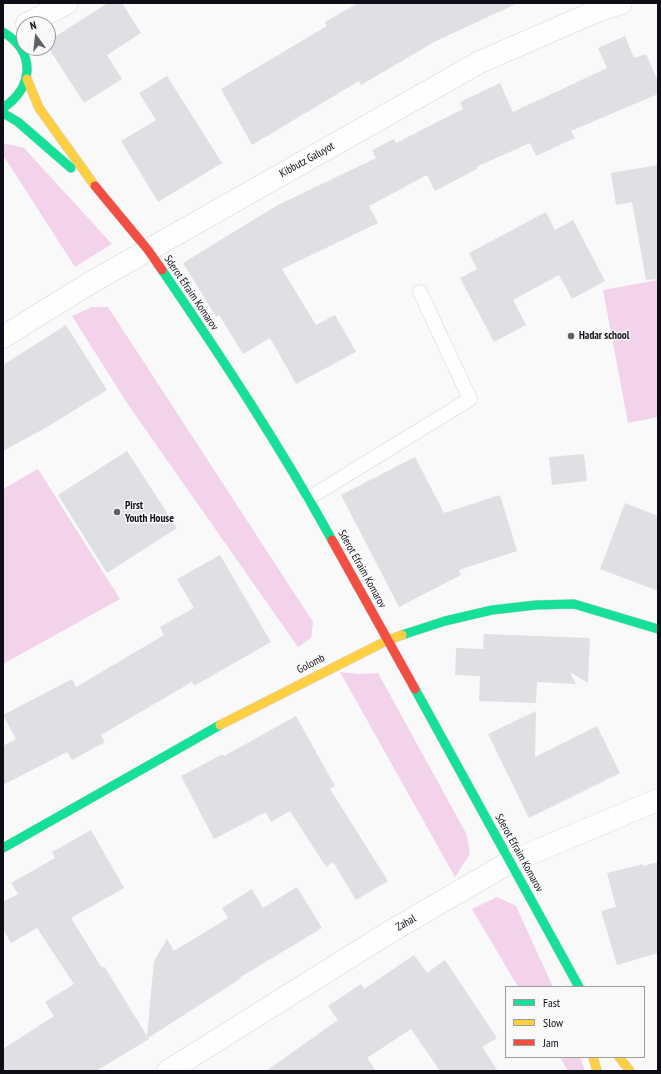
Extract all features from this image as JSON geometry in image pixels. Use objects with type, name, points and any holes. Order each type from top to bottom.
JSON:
[{"type":"street","points":[[43,16],[67,3]]},
{"type":"street","name":"Kibbutz Galuyot","points":[[3,337],[90,283],[480,62],[597,11],[621,3]]},
{"type":"street","points":[[3,108],[17,98],[27,79],[28,66],[25,52],[11,30]]},
{"type":"street","name":"Sderot Efraim Komarov","points":[[27,79],[40,108],[110,204],[148,250],[244,391],[309,498],[578,986]]},
{"type":"street","name":"Sderot Efraim Komarov","points":[[3,113],[18,122],[110,204]]},
{"type":"street","name":"Golomb","points":[[3,848],[228,721],[388,640],[445,621],[492,610],[536,605],[574,604],[658,629]]},
{"type":"street","name":"Zahal","points":[[168,1071],[388,933],[510,862],[658,800]]},
{"type":"street","name":"Sderot Efraim Komarov","points":[[566,964],[573,986]]},
{"type":"street","points":[[594,1058],[597,1071]]},
{"type":"street","points":[[620,1058],[630,1071]]},
{"type":"lane","points":[[309,498],[470,399],[420,292]]},
{"type":"shaded area","points":[[3,143],[24,148],[112,244],[75,267],[3,155]]},
{"type":"shaded area","points":[[658,280],[658,417],[628,423],[603,290]]},
{"type":"shaded area","points":[[92,307],[108,307],[313,622],[311,638],[298,647],[129,406],[72,316]]},
{"type":"shaded area","points":[[38,469],[120,599],[3,664],[3,489]]},
{"type":"shaded area","points":[[340,672],[359,674],[378,673],[467,835],[470,854],[455,877]]},
{"type":"shaded area","points":[[497,897],[516,906],[553,986],[517,986],[472,909]]},
{"type":"shaded area","points":[[561,1058],[580,1058],[585,1071],[568,1071]]},
{"type":"building","points":[[108,3],[122,3],[141,33],[107,55],[122,79],[84,103],[54,56],[56,56],[56,36]]},
{"type":"building","points":[[358,3],[518,3],[436,41],[361,85],[359,81],[252,145],[221,89],[327,26],[325,22]]},
{"type":"building","points":[[625,36],[634,58],[646,54],[658,81],[658,94],[571,131],[575,138],[536,156],[530,143],[476,167],[477,169],[435,191],[427,175],[369,206],[378,223],[282,269],[316,325],[335,315],[356,352],[296,384],[270,338],[243,354],[219,315],[216,317],[183,263],[276,206],[376,158],[372,150],[394,139],[396,143],[463,109],[460,102],[500,83],[513,112],[607,68],[598,48]]},
{"type":"building","points":[[167,76],[222,163],[158,202],[121,141],[156,120],[139,93]]},
{"type":"building","points":[[658,165],[658,279],[646,280],[632,202],[616,205],[611,173]]},
{"type":"building","points":[[546,212],[555,230],[573,220],[605,281],[572,299],[559,275],[513,300],[526,325],[494,342],[460,278],[477,269],[469,253]]},
{"type":"building","points":[[66,325],[107,390],[47,427],[3,451],[3,365]]},
{"type":"building","name":"Pirst Youth House","points":[[127,451],[177,528],[107,573],[58,495]]},
{"type":"building","points":[[584,454],[587,481],[552,485],[549,457]]},
{"type":"building","points":[[415,457],[444,513],[500,495],[517,551],[459,570],[461,575],[399,607],[341,495]]},
{"type":"building","points":[[625,503],[658,516],[658,591],[600,569]]},
{"type":"building","points":[[220,555],[271,642],[194,686],[192,682],[101,735],[105,742],[72,760],[67,752],[3,785],[3,746],[16,739],[3,715],[72,679],[76,687],[164,635],[160,627],[194,608],[177,579]]},
{"type":"building","points":[[484,634],[590,638],[588,683],[570,672],[576,684],[537,682],[536,703],[479,701],[480,676],[455,675],[456,648],[483,649]]},
{"type":"building","points":[[536,711],[535,757],[597,726],[620,773],[529,818],[488,734]]},
{"type":"building","points":[[296,716],[335,786],[330,789],[388,881],[356,900],[333,862],[326,867],[290,811],[271,822],[266,812],[214,839],[181,776],[223,754],[224,756]]},
{"type":"building","points":[[91,830],[124,888],[71,918],[102,968],[104,966],[147,1036],[154,961],[167,939],[174,951],[228,918],[222,908],[252,889],[263,908],[297,887],[322,928],[239,978],[240,979],[148,1038],[149,1039],[96,1071],[3,1071],[3,1049],[54,1016],[45,1002],[74,984],[37,928],[11,943],[3,929],[3,902],[18,894],[11,883],[55,858],[52,852]]},
{"type":"building","points":[[658,862],[658,953],[617,965],[601,911],[616,907],[607,873],[643,864],[643,866]]},
{"type":"building","points":[[414,955],[427,973],[445,960],[497,1038],[482,1047],[498,1071],[440,1071],[411,1029],[367,1058],[376,1071],[266,1071],[338,1020],[328,1006],[361,984],[364,989]]},
{"type":"traffic: fast","points":[[3,32],[14,40],[21,49],[26,59],[27,70],[21,90],[13,100],[3,108]]},
{"type":"traffic: fast","points":[[3,113],[18,122],[71,168]]},
{"type":"traffic: fast","points":[[162,270],[250,403],[332,540]]},
{"type":"traffic: fast","points":[[402,635],[445,621],[492,610],[536,605],[574,604],[658,629]]},
{"type":"traffic: fast","points":[[415,689],[578,986]]},
{"type":"traffic: fast","points":[[3,848],[220,725]]},
{"type":"traffic: slow","points":[[27,79],[39,108],[95,186]]},
{"type":"traffic: slow","points":[[220,725],[388,640],[402,635]]},
{"type":"traffic: slow","points":[[593,1058],[597,1071]]},
{"type":"traffic: slow","points":[[620,1058],[630,1071]]},
{"type":"traffic: jam","points":[[95,186],[148,250],[162,270]]},
{"type":"traffic: jam","points":[[332,540],[415,689]]},
{"type":"place","name":"Hadar school","points":[[571,336]]},
{"type":"place","name":"Pirst Youth House","points":[[117,512]]}]
